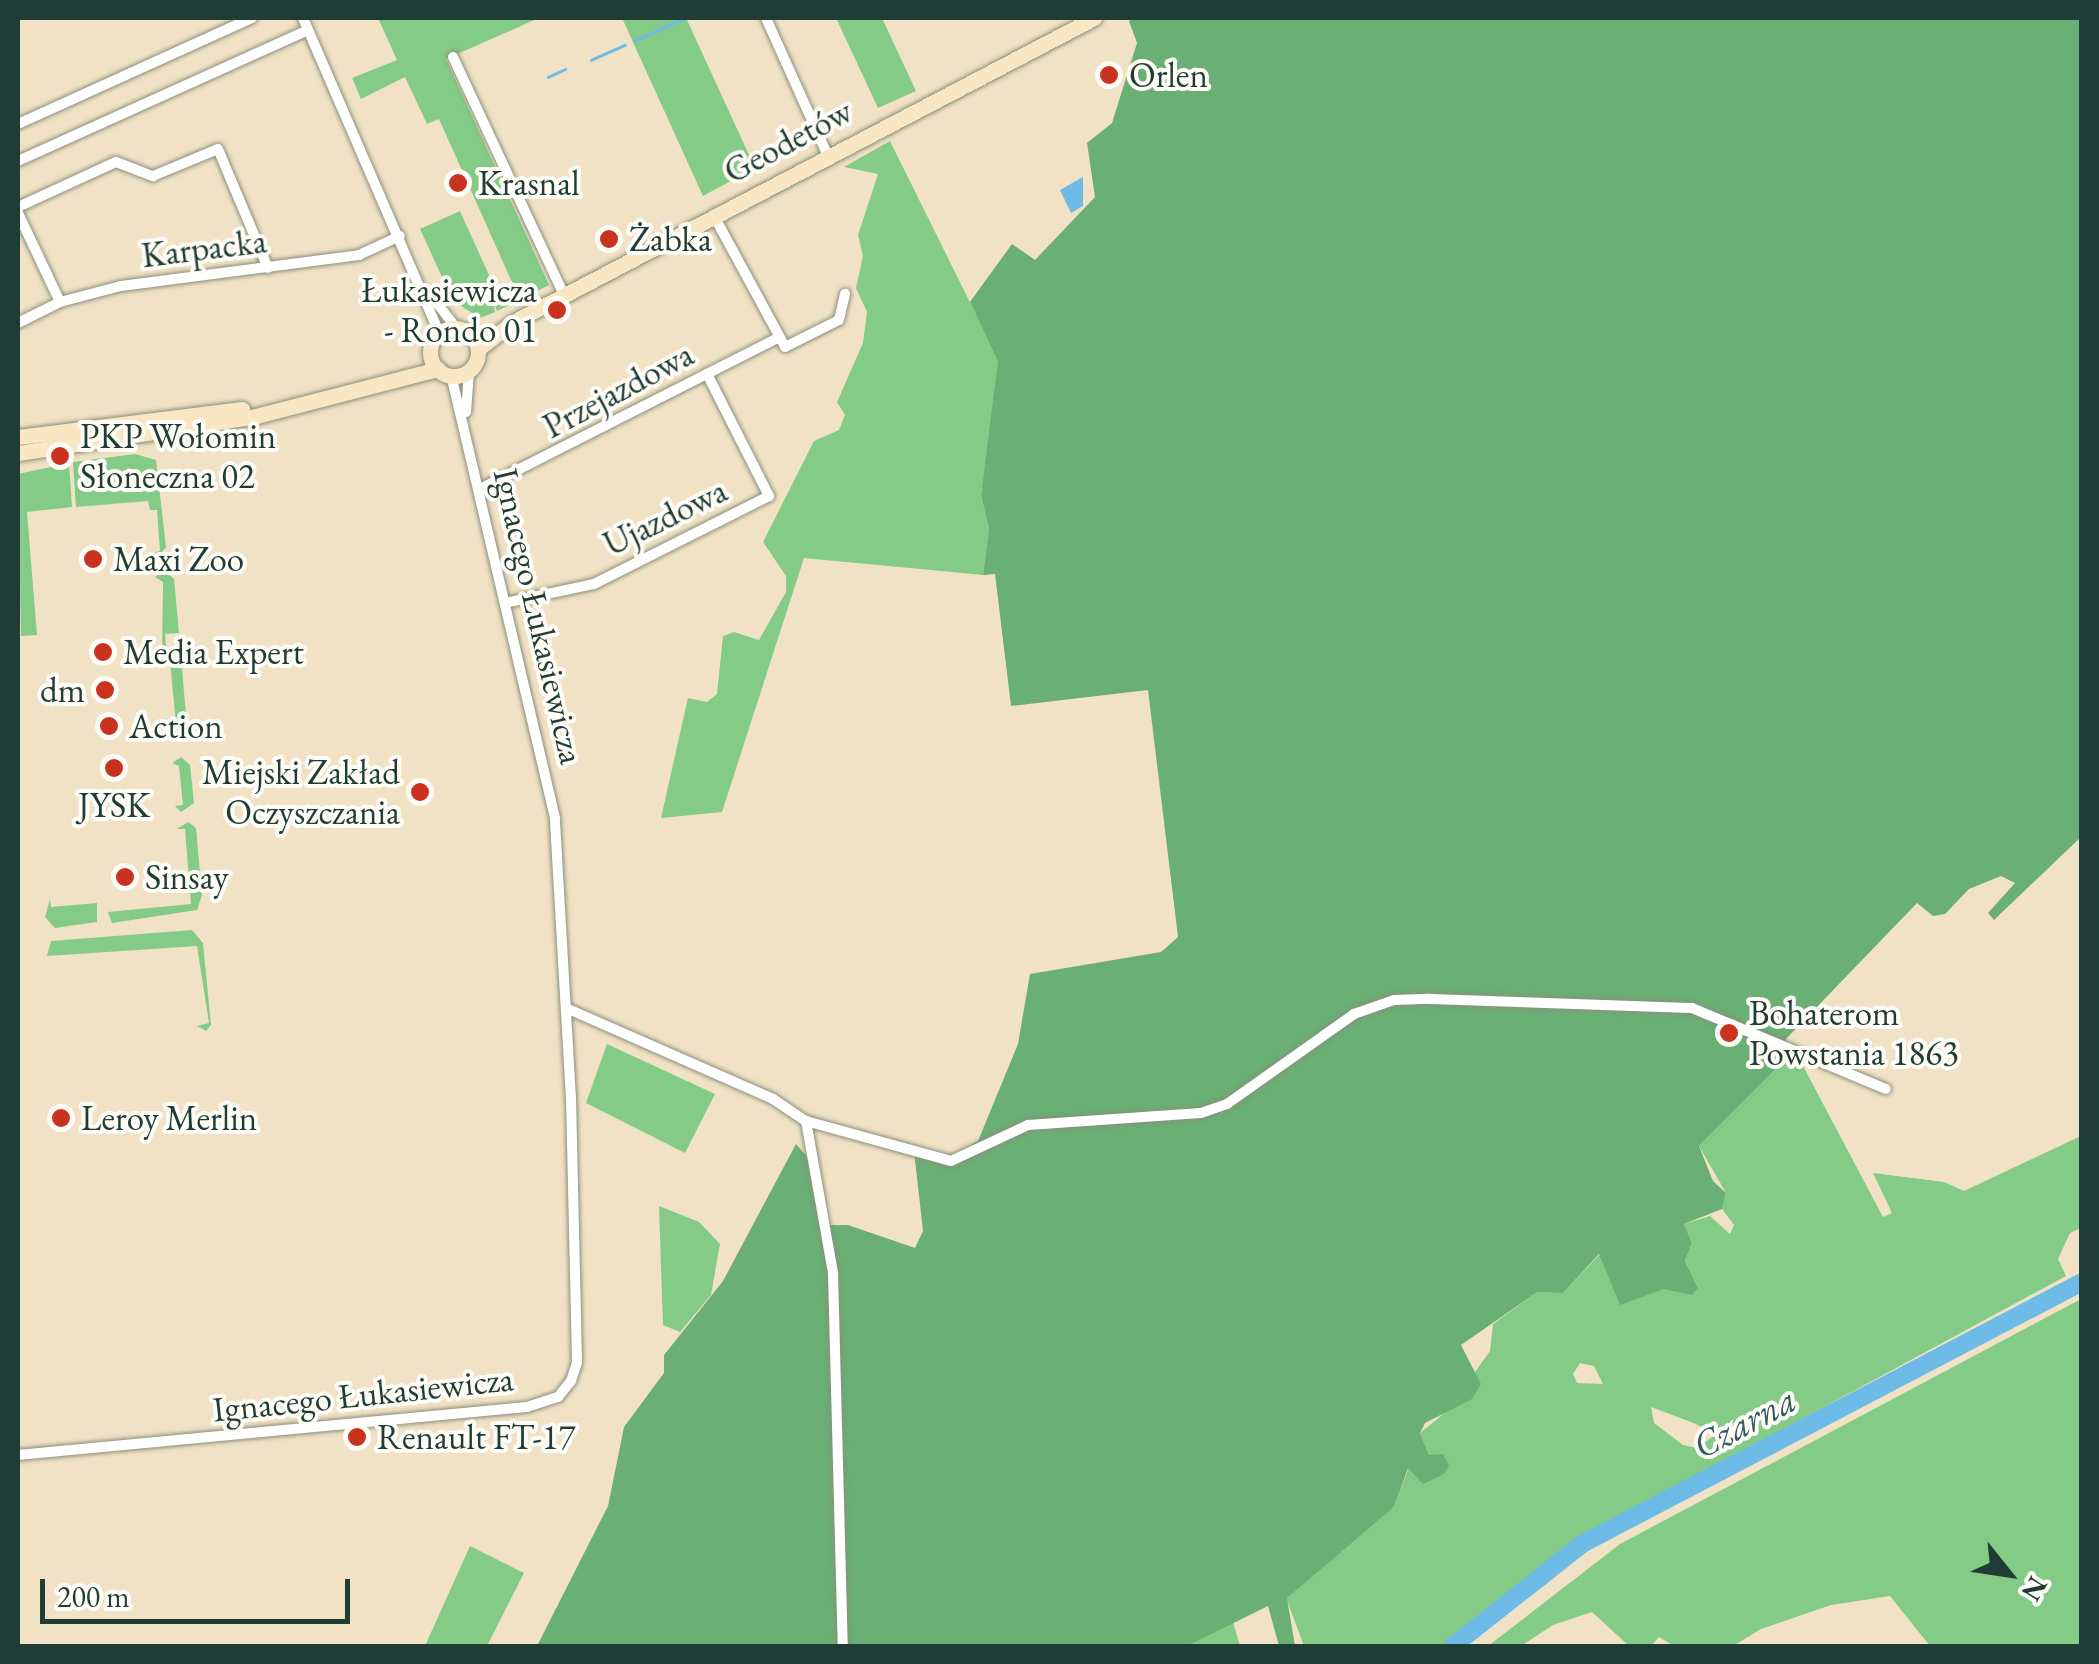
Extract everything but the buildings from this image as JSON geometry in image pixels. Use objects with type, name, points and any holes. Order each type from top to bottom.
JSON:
[{"type":"main road","name":"Geodetów","points":[[478,349],[513,322],[826,154],[1094,18]]},
{"type":"main road","name":"Geodetów","points":[[440,334],[513,322]]},
{"type":"main road","points":[[18,453],[164,433],[440,367],[469,371],[478,349],[463,331]]},
{"type":"main road","points":[[440,334],[440,367]]},
{"type":"main road","points":[[18,437],[296,402]]},
{"type":"street","points":[[18,124],[252,18]]},
{"type":"street","points":[[303,18],[422,284],[440,334]]},
{"type":"street","points":[[766,18],[826,154]]},
{"type":"street","points":[[18,162],[308,30]]},
{"type":"street","points":[[453,57],[564,295]]},
{"type":"street","points":[[60,302],[18,210],[128,162],[153,176],[218,149],[268,268]]},
{"type":"street","points":[[714,216],[785,348],[839,320],[845,294]]},
{"type":"street","name":"Karpacka","points":[[18,323],[60,302],[121,286],[358,255],[400,236]]},
{"type":"street","points":[[422,284],[463,331]]},
{"type":"street","name":"Przejazdowa","points":[[482,488],[779,336]]},
{"type":"street","name":"Ignacego Łukasiewicza","points":[[18,1454],[527,1407],[558,1397],[577,1362],[566,1008],[555,818],[466,418],[440,367]]},
{"type":"street","name":"Ignacego Łukasiewicza","points":[[466,418],[469,371]]},
{"type":"street","name":"Ujazdowa","points":[[508,602],[594,584],[770,496],[707,374]]},
{"type":"street","points":[[566,1008],[773,1099],[806,1121],[951,1161],[1028,1125],[1201,1113],[1227,1104],[1354,1014],[1394,1000],[1692,1008],[1886,1088]]},
{"type":"street","points":[[806,1121],[833,1272],[842,1646]]},
{"type":"green space","points":[[378,18],[539,18],[446,59],[549,285],[520,300],[439,119],[427,124],[405,77],[361,99],[352,78],[397,60]]},
{"type":"green space","points":[[622,18],[692,18],[687,20],[755,168],[703,196]]},
{"type":"green space","points":[[836,18],[882,18],[916,91],[878,108]]},
{"type":"green space","points":[[2081,18],[2081,837],[1994,920],[1988,913],[2015,883],[2001,876],[1969,889],[1945,914],[1933,916],[1917,903],[1786,1039],[1790,1055],[1699,1146],[1713,1181],[1726,1193],[1722,1209],[1684,1224],[1692,1243],[1685,1261],[1698,1288],[1692,1295],[1664,1289],[1620,1305],[1599,1254],[1563,1293],[1537,1292],[1461,1345],[1481,1384],[1472,1399],[1425,1423],[1420,1433],[1429,1455],[1443,1454],[1449,1465],[1444,1474],[1423,1484],[1408,1468],[1394,1507],[1287,1598],[1295,1646],[1279,1646],[1268,1606],[1187,1646],[537,1646],[608,1506],[624,1427],[664,1373],[664,1355],[723,1281],[796,1144],[811,1161],[820,1225],[848,1225],[915,1248],[923,1231],[914,1151],[955,1156],[978,1141],[1018,1044],[1030,974],[1161,952],[1178,937],[1148,690],[1011,706],[995,574],[983,575],[989,529],[981,495],[998,361],[970,302],[1012,244],[1035,260],[1095,197],[1087,143],[1112,123],[1137,43],[1129,21]]},
{"type":"green space","points":[[890,141],[999,361],[981,495],[989,529],[983,575],[804,558],[722,812],[661,818],[688,698],[707,702],[717,694],[723,636],[734,632],[759,640],[786,592],[786,576],[763,542],[814,441],[839,430],[845,415],[837,402],[863,343],[867,312],[856,288],[863,256],[858,235],[878,174],[844,167]]},
{"type":"green space","points":[[460,211],[498,295],[510,305],[497,311],[493,299],[495,312],[480,318],[453,301],[420,229]]},
{"type":"green space","points":[[135,454],[156,460],[166,547],[159,556],[153,553],[160,551],[157,510],[150,510],[148,501],[76,507],[73,462]]},
{"type":"green space","points":[[69,463],[72,507],[27,512],[37,635],[21,636],[18,474]]},
{"type":"green space","points":[[164,570],[174,579],[179,633],[165,634],[167,656],[181,656],[187,728],[178,738],[169,731],[176,724],[170,661],[162,661],[163,582],[155,577]]},
{"type":"green space","points":[[181,757],[190,765],[194,803],[181,812],[175,806],[183,805],[179,766],[172,763]]},
{"type":"green space","points":[[188,822],[196,828],[202,895],[197,910],[112,923],[108,912],[191,904],[185,829],[177,829]]},
{"type":"green space","points":[[50,899],[51,907],[97,903],[97,922],[55,928],[45,917]]},
{"type":"green space","points":[[192,930],[203,943],[211,1025],[206,1031],[197,1026],[209,1023],[197,946],[47,956],[51,941]]},
{"type":"green space","points":[[607,1044],[715,1094],[685,1153],[586,1103]]},
{"type":"green space","points":[[1790,1055],[1802,1064],[1883,1217],[1892,1213],[1873,1173],[1944,1182],[1964,1191],[2081,1136],[2081,1228],[2070,1233],[2058,1259],[2066,1276],[1636,1509],[1543,1565],[1448,1646],[1304,1646],[1286,1598],[1394,1507],[1409,1467],[1420,1473],[1429,1455],[1420,1433],[1480,1384],[1475,1372],[1490,1351],[1493,1324],[1537,1292],[1563,1293],[1600,1254],[1664,1288],[1698,1288],[1685,1261],[1692,1243],[1684,1224],[1710,1216],[1730,1234],[1734,1225],[1722,1209],[1726,1193],[1699,1146]],"holes":[[[1580,1363],[1594,1366],[1603,1384],[1577,1383],[1573,1374]],[[1651,1407],[1696,1424],[1715,1435],[1697,1448],[1683,1445],[1654,1423]]]},
{"type":"green space","points":[[659,1206],[699,1222],[720,1244],[711,1295],[680,1332],[663,1325]]},
{"type":"green space","points":[[2081,1299],[2081,1646],[1930,1646],[1890,1596],[1831,1605],[1761,1629],[1733,1646],[1674,1646],[1659,1637],[1651,1646],[1629,1646],[1592,1612],[1553,1625],[1521,1646],[1488,1646],[1620,1544]]},
{"type":"green space","points":[[470,1546],[524,1573],[487,1646],[425,1646]]},
{"type":"green space","points":[[1233,1622],[1240,1646],[1187,1646]]},
{"type":"water","points":[[1083,177],[1083,206],[1071,213],[1060,190]]},
{"type":"waterway","points":[[634,41],[684,18]]},
{"type":"waterway","points":[[591,60],[625,45]]},
{"type":"waterway","points":[[548,77],[565,69]]},
{"type":"waterway","name":"Czarna","points":[[1453,1646],[1582,1544],[2082,1282]]},
{"type":"place","name":"Orlen","points":[[1109,75]]},
{"type":"place","name":"Krasnal","points":[[458,183]]},
{"type":"place","name":"Żabka","points":[[609,239]]},
{"type":"place","name":"Łukasiewicza - Rondo 01","points":[[557,310]]},
{"type":"place","name":"PKP Wołomin Słoneczna 02","points":[[60,456]]},
{"type":"place","name":"Maxi Zoo","points":[[93,559]]},
{"type":"place","name":"Media Expert","points":[[103,652]]},
{"type":"place","name":"dm","points":[[105,690]]},
{"type":"place","name":"Action","points":[[109,726]]},
{"type":"place","name":"JYSK","points":[[114,768]]},
{"type":"place","name":"Miejski Zakład Oczyszczania","points":[[420,792]]},
{"type":"place","name":"Sinsay","points":[[125,877]]},
{"type":"place","name":"Bohaterom Powstania 1863","points":[[1729,1033]]},
{"type":"place","name":"Leroy Merlin","points":[[61,1118]]},
{"type":"place","name":"Renault FT-17","points":[[357,1437]]}]
